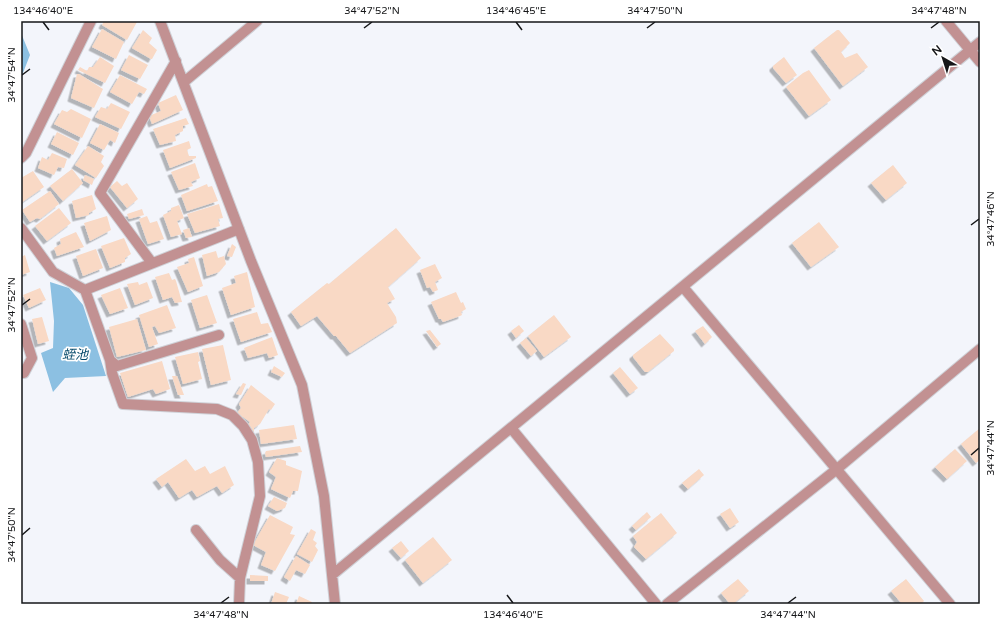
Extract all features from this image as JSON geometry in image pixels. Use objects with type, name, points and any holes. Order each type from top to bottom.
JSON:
[{"type":"street","points":[[21,158],[26,153],[91,21]]},
{"type":"street","points":[[160,21],[239,229],[302,385],[324,496],[335,604]]},
{"type":"street","points":[[184,82],[257,21]]},
{"type":"street","points":[[946,21],[980,62]]},
{"type":"street","points":[[332,576],[980,42]]},
{"type":"street","points":[[152,263],[100,193],[176,61]]},
{"type":"street","points":[[85,290],[239,229]]},
{"type":"street","points":[[22,233],[52,272],[85,290],[110,360],[112,373],[123,404],[217,409],[232,415],[243,426],[252,440],[258,462],[260,496],[240,578],[239,604]]},
{"type":"street","points":[[684,287],[950,604]]},
{"type":"street","points":[[21,324],[32,358],[24,373],[21,373]]},
{"type":"street","points":[[110,360],[118,366],[218,335]]},
{"type":"street","points":[[667,604],[837,469],[980,349]]},
{"type":"street","points":[[511,428],[656,604]]},
{"type":"street","points":[[196,530],[220,560],[240,578]]},
{"type":"water","points":[[21,33],[30,55],[21,78]]},
{"type":"water","name":"蛭池","points":[[50,282],[69,288],[83,305],[106,376],[65,378],[53,392],[41,353],[53,348],[54,321]]},
{"type":"building","points":[[104,21],[137,22],[127,40],[102,25]]},
{"type":"building","points":[[102,29],[124,42],[116,59],[92,47]]},
{"type":"building","points":[[143,30],[152,38],[149,43],[157,50],[152,59],[132,48]]},
{"type":"building","points":[[839,30],[850,43],[841,52],[845,58],[857,53],[868,67],[843,86],[814,48]]},
{"type":"building","points":[[129,55],[148,65],[140,79],[121,70]]},
{"type":"building","points":[[100,57],[114,66],[105,83],[78,70],[80,67],[87,71],[89,67],[93,67]]},
{"type":"building","points":[[784,57],[797,75],[786,83],[773,68],[773,66]]},
{"type":"building","points":[[809,70],[831,100],[809,116],[786,87]]},
{"type":"building","points":[[77,74],[103,89],[94,108],[71,98]]},
{"type":"building","points":[[120,75],[147,89],[144,94],[139,92],[132,104],[110,92]]},
{"type":"building","points":[[176,95],[183,110],[152,124],[149,116],[161,111],[158,103]]},
{"type":"building","points":[[111,103],[130,112],[121,129],[95,117],[101,107],[107,109]]},
{"type":"building","points":[[71,109],[91,119],[82,138],[54,124],[62,110],[67,112]]},
{"type":"building","points":[[186,118],[189,124],[183,126],[183,131],[175,135],[176,141],[160,145],[153,129]]},
{"type":"building","points":[[100,124],[119,133],[115,143],[110,140],[104,150],[90,143]]},
{"type":"building","points":[[57,132],[79,143],[73,155],[51,144]]},
{"type":"building","points":[[189,141],[191,148],[187,150],[189,156],[196,156],[196,158],[170,168],[163,150]]},
{"type":"building","points":[[88,146],[104,156],[101,162],[104,166],[96,178],[75,165]]},
{"type":"building","points":[[52,153],[67,159],[64,168],[58,167],[54,175],[38,168],[42,157],[48,160]]},
{"type":"building","points":[[195,163],[200,178],[191,182],[193,186],[179,190],[171,172]]},
{"type":"building","points":[[893,165],[907,183],[886,200],[871,183]]},
{"type":"building","points":[[72,169],[83,183],[63,201],[50,186]]},
{"type":"building","points":[[33,171],[44,187],[21,203],[21,178]]},
{"type":"building","points":[[85,175],[94,179],[92,185],[83,180]]},
{"type":"building","points":[[117,181],[122,186],[127,183],[138,199],[127,208],[110,187]]},
{"type":"building","points":[[207,184],[208,187],[212,186],[218,201],[187,211],[181,195]]},
{"type":"building","points":[[50,191],[59,204],[40,219],[37,218],[30,222],[22,210]]},
{"type":"building","points":[[92,195],[96,209],[89,213],[89,215],[76,218],[72,201]]},
{"type":"building","points":[[219,204],[223,218],[218,219],[220,226],[195,233],[187,214]]},
{"type":"building","points":[[179,205],[184,218],[177,221],[182,234],[171,237],[163,215],[171,211],[171,208]]},
{"type":"building","points":[[59,208],[71,223],[47,241],[35,226]]},
{"type":"building","points":[[142,209],[144,215],[129,219],[127,214]]},
{"type":"building","points":[[107,216],[111,230],[90,241],[84,223]]},
{"type":"building","points":[[147,216],[150,223],[157,221],[164,239],[148,244],[139,219]]},
{"type":"building","points":[[819,222],[839,247],[811,267],[792,243]]},
{"type":"building","points":[[189,228],[192,237],[186,238],[183,230]]},
{"type":"building","points":[[396,228],[421,258],[388,287],[395,299],[387,303],[396,317],[397,323],[350,353],[317,316],[301,326],[291,312],[327,283],[329,284]]},
{"type":"building","points":[[76,232],[84,247],[57,256],[54,248],[61,244],[60,239]]},
{"type":"building","points":[[124,238],[131,254],[125,258],[125,262],[110,268],[101,246]]},
{"type":"building","points":[[232,244],[236,247],[232,257],[227,256]]},
{"type":"building","points":[[96,249],[103,268],[83,276],[76,256]]},
{"type":"building","points":[[216,251],[218,258],[224,256],[226,264],[219,272],[207,276],[202,255]]},
{"type":"building","points":[[25,255],[30,272],[21,275],[21,257]]},
{"type":"building","points":[[194,257],[203,286],[188,292],[177,267],[189,263],[188,259]]},
{"type":"building","points":[[435,264],[442,278],[435,282],[438,290],[433,292],[430,287],[427,288],[420,270]]},
{"type":"building","points":[[247,272],[255,307],[231,315],[222,288],[236,283],[234,276]]},
{"type":"building","points":[[169,273],[172,280],[175,279],[176,281],[182,302],[175,303],[172,297],[163,300],[155,277]]},
{"type":"building","points":[[138,282],[139,285],[147,282],[153,298],[135,305],[127,284]]},
{"type":"building","points":[[40,288],[46,300],[29,308],[23,295]]},
{"type":"building","points":[[120,288],[128,308],[110,314],[101,295]]},
{"type":"building","points":[[456,292],[461,303],[463,302],[466,309],[461,312],[462,315],[443,322],[439,319],[431,302]]},
{"type":"building","points":[[207,295],[217,323],[200,328],[191,300]]},
{"type":"building","points":[[167,305],[176,328],[159,333],[155,326],[152,327],[158,344],[149,347],[139,315]]},
{"type":"building","points":[[257,312],[261,324],[268,323],[272,332],[241,342],[233,319]]},
{"type":"building","points":[[554,315],[571,337],[544,357],[528,336]]},
{"type":"building","points":[[42,317],[49,341],[38,344],[32,319]]},
{"type":"building","points":[[137,319],[146,350],[117,357],[109,327]]},
{"type":"building","points":[[519,325],[524,331],[516,338],[511,331]]},
{"type":"building","points":[[703,326],[712,337],[705,344],[695,331]]},
{"type":"building","points":[[430,330],[441,344],[437,347],[426,331]]},
{"type":"building","points":[[660,334],[674,349],[674,351],[648,372],[645,372],[633,355]]},
{"type":"building","points":[[272,337],[278,355],[269,358],[267,353],[248,358],[244,348]]},
{"type":"building","points":[[526,338],[537,351],[531,356],[520,343]]},
{"type":"building","points":[[223,345],[231,380],[211,385],[202,349]]},
{"type":"building","points":[[198,352],[200,361],[198,362],[202,379],[183,384],[175,357]]},
{"type":"building","points":[[162,361],[170,389],[156,394],[153,389],[128,397],[120,373]]},
{"type":"building","points":[[274,366],[285,373],[282,377],[271,372]]},
{"type":"building","points":[[620,367],[638,388],[630,394],[613,373]]},
{"type":"building","points":[[172,376],[177,376],[184,395],[178,395]]},
{"type":"building","points":[[243,383],[246,384],[241,395],[236,394]]},
{"type":"building","points":[[251,385],[275,404],[271,410],[269,409],[260,424],[254,428],[254,434],[247,426],[250,422],[243,417],[241,418],[237,413],[241,408],[239,404]]},
{"type":"building","points":[[294,425],[297,439],[261,444],[259,430]]},
{"type":"building","points":[[980,428],[980,460],[976,463],[961,444]]},
{"type":"building","points":[[300,446],[302,452],[266,457],[266,451]]},
{"type":"building","points":[[955,449],[967,461],[947,479],[935,467]]},
{"type":"building","points":[[277,458],[286,461],[286,465],[302,471],[298,491],[293,491],[290,498],[271,489],[276,477],[269,472]]},
{"type":"building","points":[[186,459],[195,471],[205,466],[210,474],[225,466],[234,485],[222,493],[217,486],[197,497],[192,490],[179,498],[168,482],[162,487],[156,479]]},
{"type":"building","points":[[699,469],[704,475],[688,489],[682,483]]},
{"type":"building","points":[[274,497],[287,503],[285,508],[277,511],[268,506]]},
{"type":"building","points":[[730,508],[739,522],[730,528],[720,514]]},
{"type":"building","points":[[647,512],[651,517],[636,530],[632,526]]},
{"type":"building","points":[[661,513],[677,533],[646,559],[634,547],[637,542],[633,536]]},
{"type":"building","points":[[270,515],[293,527],[290,534],[295,535],[275,571],[261,565],[266,552],[253,545]]},
{"type":"building","points":[[311,529],[316,532],[313,540],[317,543],[315,546],[318,550],[312,562],[297,554]]},
{"type":"building","points":[[433,537],[452,560],[423,583],[405,560]]},
{"type":"building","points":[[401,541],[409,551],[401,558],[392,548]]},
{"type":"building","points":[[296,556],[310,565],[305,574],[296,570],[290,581],[284,577]]},
{"type":"building","points":[[250,575],[268,576],[268,581],[250,581]]},
{"type":"building","points":[[738,579],[749,591],[733,604],[730,604],[721,593]]},
{"type":"building","points":[[906,579],[924,601],[921,604],[902,604],[891,591]]},
{"type":"building","points":[[275,592],[289,597],[286,604],[271,604]]},
{"type":"building","points":[[299,596],[312,602],[311,604],[296,604]]}]
